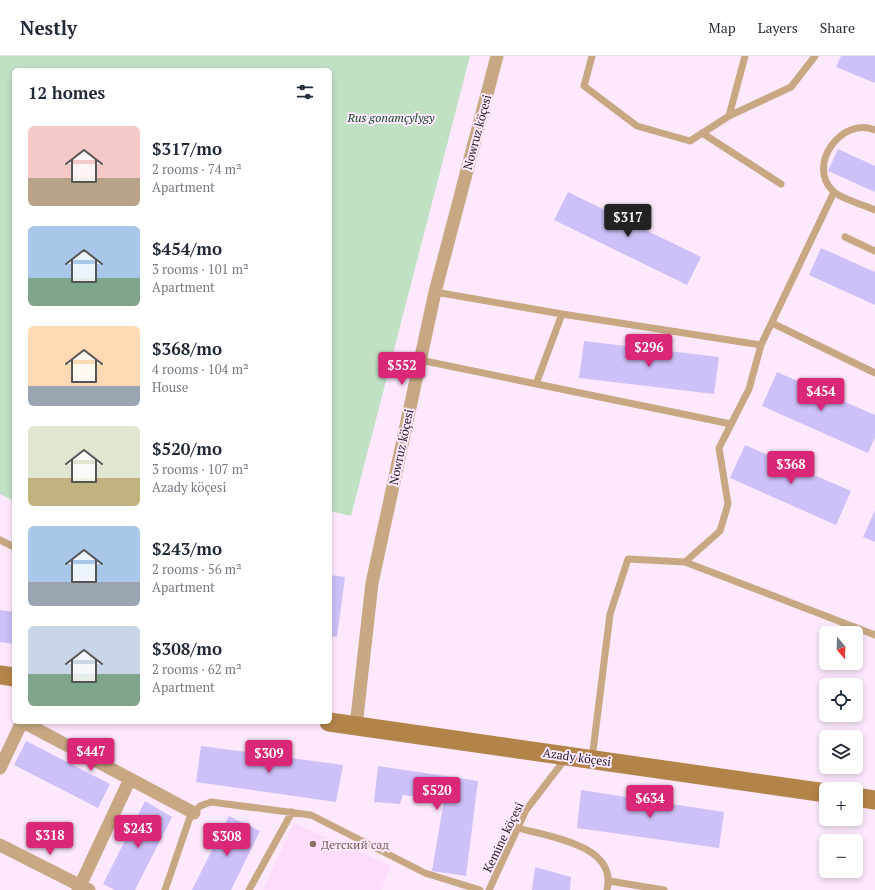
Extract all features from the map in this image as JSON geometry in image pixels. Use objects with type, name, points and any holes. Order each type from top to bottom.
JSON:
[{"type":"main road","points":[[0,675],[12,677]]},
{"type":"main road","name":"Azady köçesi","points":[[332,722],[819,792]]},
{"type":"main road","points":[[863,799],[875,800]]},
{"type":"street","name":"Nowruz köçesi","points":[[356,726],[372,583],[435,292],[497,56]]},
{"type":"street","points":[[0,768],[20,726],[27,724],[194,813]]},
{"type":"street","points":[[0,845],[82,889],[130,779]]},
{"type":"lane","points":[[592,56],[584,86],[637,126],[690,141],[729,116],[791,87],[815,56]]},
{"type":"lane","points":[[729,116],[745,56]]},
{"type":"lane","points":[[875,130],[856,128],[840,135],[831,146],[823,164],[828,185],[834,192],[875,210]]},
{"type":"lane","points":[[702,133],[781,184]]},
{"type":"lane","points":[[685,562],[720,531],[728,504],[719,448],[749,389],[762,345],[834,192]]},
{"type":"lane","points":[[845,237],[875,251]]},
{"type":"lane","points":[[435,292],[562,314],[762,345]]},
{"type":"lane","points":[[536,384],[562,314]]},
{"type":"lane","points":[[772,323],[875,374]]},
{"type":"lane","points":[[420,360],[731,424]]},
{"type":"lane","points":[[0,540],[12,546]]},
{"type":"lane","points":[[592,760],[610,614],[628,559],[685,562],[875,635]]},
{"type":"lane","name":"Kemine köçesi","points":[[489,890],[526,810],[567,756]]},
{"type":"lane","points":[[165,890],[190,817],[200,806],[211,802],[311,815],[425,873],[480,890]]},
{"type":"lane","points":[[249,890],[292,812]]},
{"type":"lane","points":[[518,828],[586,848],[600,857],[609,881],[607,890]]},
{"type":"lane","points":[[609,881],[664,890]]},
{"type":"shaded area","name":"Детский сад","points":[[294,823],[391,866],[381,890],[263,890]]},
{"type":"green space","name":"Rus gonamçylygy","points":[[0,56],[470,56],[351,516],[332,511],[332,68],[12,68],[12,500],[0,494]]},
{"type":"building","points":[[841,56],[875,56],[875,83],[836,67]]},
{"type":"building","points":[[838,149],[875,166],[875,192],[828,171]]},
{"type":"building","points":[[568,192],[701,257],[687,285],[554,220]]},
{"type":"building","points":[[821,248],[875,272],[875,305],[809,275]]},
{"type":"building","points":[[584,341],[719,357],[714,394],[579,378]]},
{"type":"building","points":[[777,372],[875,415],[875,437],[868,453],[762,406]]},
{"type":"building","points":[[745,445],[851,491],[836,525],[730,478]]},
{"type":"building","points":[[875,510],[875,542],[863,537]]},
{"type":"building","points":[[332,575],[345,577],[337,637],[332,636]]},
{"type":"building","points":[[0,610],[12,612],[12,644],[0,642]]},
{"type":"building","points":[[26,741],[110,784],[98,808],[14,765]]},
{"type":"building","points":[[201,746],[343,765],[336,802],[196,782]]},
{"type":"building","points":[[378,766],[478,781],[466,876],[432,871],[444,800],[403,795],[400,804],[374,802]]},
{"type":"building","points":[[581,790],[724,812],[719,848],[577,828]]},
{"type":"building","points":[[145,801],[172,817],[135,890],[115,890],[103,884]]},
{"type":"building","points":[[229,816],[260,831],[231,890],[192,890]]},
{"type":"building","points":[[535,867],[571,877],[570,890],[532,890]]},
{"type":"place","name":"Детский сад","points":[[313,844]]}]
